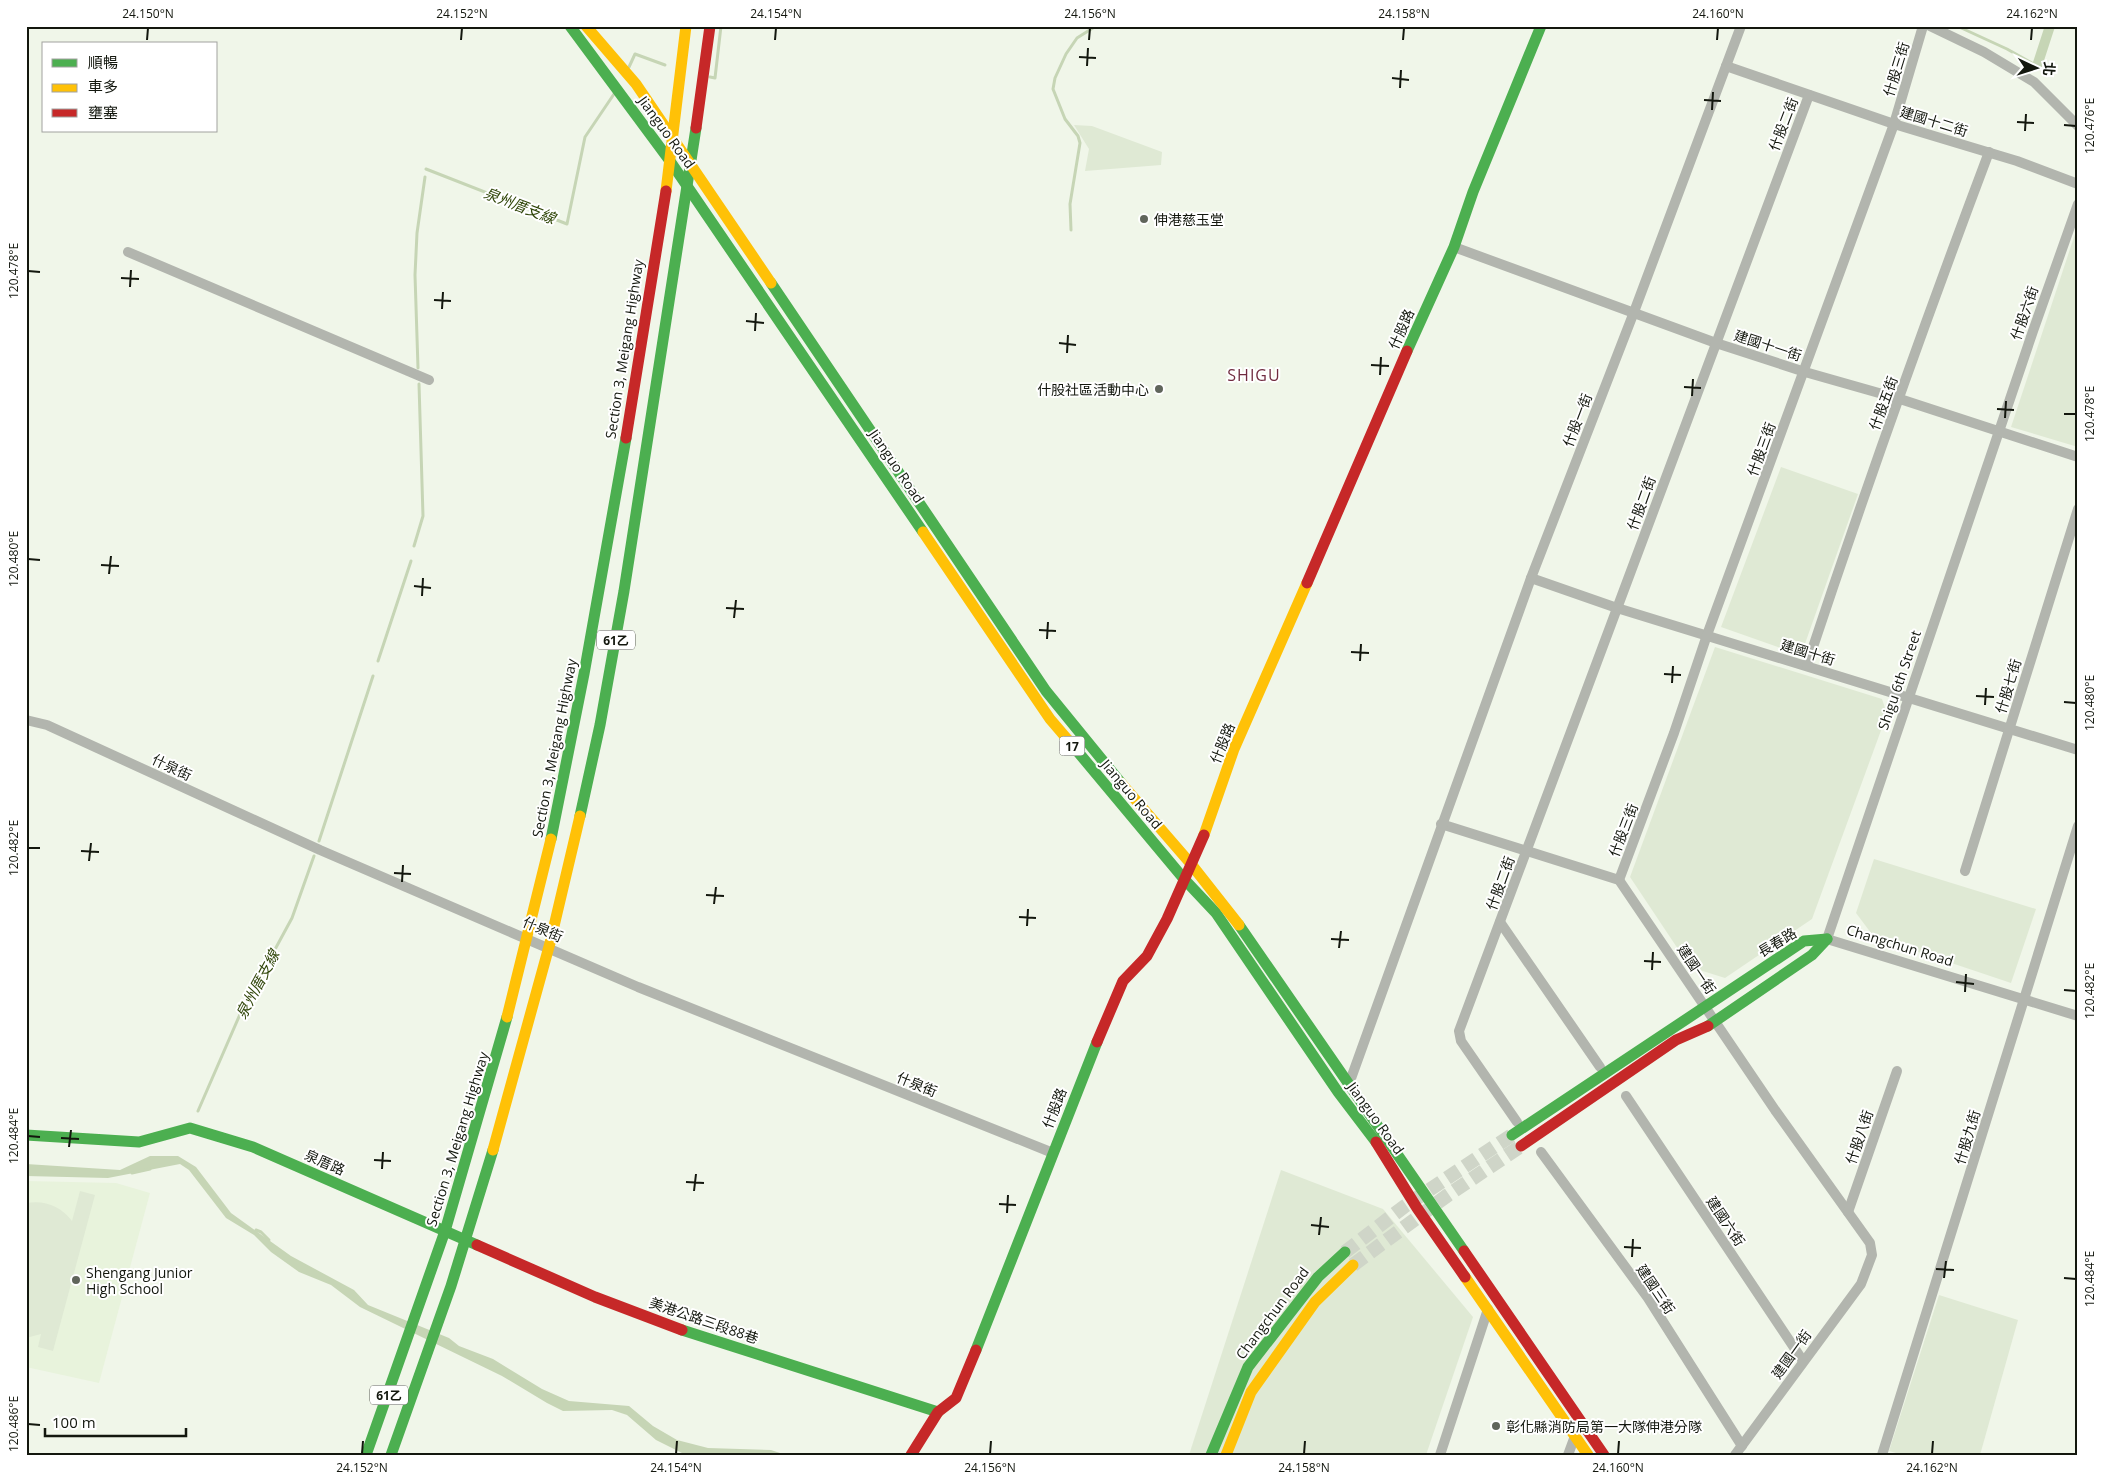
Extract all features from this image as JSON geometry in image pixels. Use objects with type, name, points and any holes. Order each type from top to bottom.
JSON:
[{"type":"main road","name":"Jianguo Road","points":[[570,26],[670,160],[1050,719],[1184,879],[1216,913],[1240,946],[1338,1092],[1387,1157],[1417,1208],[1588,1455]]},
{"type":"main road","name":"Jianguo Road","points":[[586,26],[636,84],[1046,691],[1145,813],[1191,864],[1251,940],[1604,1455]]},
{"type":"main road","name":"Section 3, Meigang Highway","points":[[366,1455],[411,1336],[467,1163],[528,938],[551,837],[593,628],[670,160],[686,26]]},
{"type":"main road","name":"61乙","points":[[390,1455],[466,1242],[507,1107],[550,947],[591,767],[616,637],[689,189],[710,26]]},
{"type":"main road","name":"什股路","points":[[911,1455],[938,1412],[956,1398],[993,1310],[1053,1153],[1123,981],[1147,956],[1167,919],[1214,811],[1234,750],[1280,647],[1344,493],[1454,247],[1473,192],[1541,26]]},
{"type":"main road","points":[[895,490],[903,480]]},
{"type":"main road","points":[[1521,1146],[1676,1040],[1702,1029],[1714,1019],[1812,955],[1827,939]]},
{"type":"main road","name":"長春路","points":[[1512,1135],[1804,941],[1827,939]]},
{"type":"main road","name":"泉厝路","points":[[26,1135],[139,1142],[190,1128],[253,1147],[466,1242]]},
{"type":"main road","name":"美港公路三段88巷","points":[[466,1242],[595,1297],[716,1342],[938,1412]]},
{"type":"main road","name":"Changchun Road","points":[[1211,1455],[1248,1367],[1318,1277],[1345,1252]]},
{"type":"main road","name":"Changchun Road","points":[[1226,1455],[1251,1392],[1315,1302],[1353,1265]]},
{"type":"street","name":"什股一街","points":[[1441,824],[1531,578],[1634,312],[1741,26]]},
{"type":"street","name":"什股三街","points":[[1619,880],[1674,733],[1706,635],[1805,372],[1894,124],[1923,26]]},
{"type":"street","points":[[1930,26],[1984,52],[2034,82],[2078,126]]},
{"type":"street","name":"建國十二街","points":[[1726,66],[1894,124],[1989,152],[2078,184]]},
{"type":"street","name":"什股二街","points":[[1500,922],[1809,95]]},
{"type":"street","name":"什股五街","points":[[1807,665],[1846,546],[1989,152]]},
{"type":"street","name":"什股六街","points":[[1998,432],[2078,204]]},
{"type":"street","name":"建國十一街","points":[[1454,247],[1716,343],[1805,372],[1900,399],[2078,457]]},
{"type":"street","points":[[128,252],[429,380]]},
{"type":"street","name":"Shigu 6th Street","points":[[1827,939],[1998,432]]},
{"type":"street","name":"什股七街","points":[[1965,871],[2078,508]]},
{"type":"street","name":"建國十街","points":[[1531,578],[1617,608],[2078,750]]},
{"type":"street","name":"什泉街","points":[[26,720],[47,724],[320,850],[550,947],[638,987],[1053,1153]]},
{"type":"street","points":[[1349,1084],[1417,899],[1441,824],[1619,880]]},
{"type":"street","name":"什股九街","points":[[1882,1455],[2078,826]]},
{"type":"street","name":"建國一街","points":[[1619,880],[1870,1242],[1872,1255],[1860,1284],[1738,1451]]},
{"type":"street","points":[[1500,922],[1600,1067]]},
{"type":"street","points":[[1500,922],[1459,1031],[1461,1041],[1517,1122]]},
{"type":"street","name":"Changchun Road","points":[[1827,939],[2078,1016]]},
{"type":"street","name":"什股八街","points":[[1848,1212],[1897,1071]]},
{"type":"street","name":"建國六街","points":[[1626,1096],[1803,1361]]},
{"type":"street","name":"建國三街","points":[[1541,1152],[1648,1298],[1738,1451]]},
{"type":"street","points":[[1440,1455],[1488,1309]]},
{"type":"street","points":[[1568,1455],[1575,1436]]},
{"type":"shaded area","points":[[1074,125],[1092,126],[1162,152],[1161,165],[1085,171],[1089,149]]},
{"type":"shaded area","points":[[2078,225],[2078,447],[2011,427]]},
{"type":"shaded area","points":[[1781,467],[1858,494],[1801,655],[1721,627]]},
{"type":"shaded area","points":[[1715,647],[1882,699],[1887,714],[1812,919],[1725,978],[1690,967],[1630,877]]},
{"type":"shaded area","points":[[1874,859],[2036,909],[2011,983],[1874,937],[1856,913]]},
{"type":"shaded area","points":[[150,1156],[178,1156],[196,1167],[231,1213],[291,1256],[354,1290],[368,1305],[449,1338],[459,1346],[493,1359],[542,1389],[569,1401],[629,1406],[653,1426],[677,1440],[708,1448],[771,1450],[786,1455],[686,1455],[656,1440],[627,1415],[612,1410],[563,1411],[502,1376],[360,1307],[331,1285],[299,1272],[271,1252],[254,1235],[226,1218],[189,1170],[180,1164],[108,1178],[26,1176],[26,1164],[120,1170]]},
{"type":"shaded area","points":[[1281,1170],[1383,1209],[1473,1317],[1426,1455],[1189,1455]]},
{"type":"shaded area","name":"Shengang Junior High School","points":[[26,1181],[116,1183],[150,1193],[99,1383],[26,1367]]},
{"type":"shaded area","points":[[80,1191],[95,1195],[53,1351],[38,1347],[41,1334],[26,1338],[26,1203],[40,1202],[52,1205],[63,1211],[72,1221]]},
{"type":"shaded area","points":[[1939,1295],[2018,1320],[1980,1455],[1903,1455],[1889,1451]]},
{"type":"waterway","name":"泉州厝支線","points":[[710,77],[715,78],[721,26]]},
{"type":"waterway","points":[[1071,230],[1070,204],[1080,143],[1078,136],[1065,119],[1053,89],[1055,78],[1066,54],[1077,38],[1096,26]]},
{"type":"waterway","points":[[1957,26],[2007,49],[2037,66]]},
{"type":"waterway","points":[[2037,66],[2050,26]]},
{"type":"waterway","name":"泉州厝支線","points":[[629,67],[635,54],[665,65]]},
{"type":"waterway","name":"泉州厝支線","points":[[426,169],[567,224],[585,137],[614,94]]},
{"type":"waterway","name":"泉州厝支線","points":[[418,368],[415,275],[417,233],[425,177]]},
{"type":"waterway","name":"泉州厝支線","points":[[414,546],[423,516],[419,384]]},
{"type":"waterway","name":"泉州厝支線","points":[[378,661],[411,561]]},
{"type":"waterway","name":"泉州厝支線","points":[[319,841],[373,676]]},
{"type":"waterway","name":"泉州厝支線","points":[[198,1111],[241,1012],[292,918],[314,856]]},
{"type":"waterway","points":[[132,1173],[150,1169]]},
{"type":"waterway","points":[[256,1230],[269,1240]]},
{"type":"tunnel","points":[[1345,1252],[1405,1206],[1512,1135]]},
{"type":"tunnel","points":[[1353,1265],[1448,1195],[1521,1146]]},
{"type":"traffic: fast","points":[[570,26],[670,161],[923,532]]},
{"type":"traffic: fast","points":[[1407,351],[1454,247],[1473,192],[1541,26]]},
{"type":"traffic: fast","points":[[580,816],[600,725],[624,591],[696,128]]},
{"type":"traffic: fast","points":[[771,283],[1046,691],[1121,783]]},
{"type":"traffic: fast","points":[[551,839],[584,674],[626,438]]},
{"type":"traffic: fast","points":[[1068,740],[1184,879],[1216,913],[1338,1092],[1376,1142]]},
{"type":"traffic: fast","points":[[1239,925],[1464,1251]]},
{"type":"traffic: fast","points":[[1512,1135],[1804,941],[1827,939]]},
{"type":"traffic: fast","points":[[1708,1026],[1812,955],[1827,939]]},
{"type":"traffic: fast","points":[[366,1455],[445,1231],[507,1017]]},
{"type":"traffic: fast","points":[[976,1350],[1097,1042]]},
{"type":"traffic: fast","points":[[26,1135],[139,1142],[190,1128],[253,1147],[477,1245]]},
{"type":"traffic: fast","points":[[391,1455],[451,1286],[493,1150]]},
{"type":"traffic: fast","points":[[1211,1455],[1248,1367],[1318,1277],[1345,1252]]},
{"type":"traffic: fast","points":[[682,1330],[938,1412]]},
{"type":"traffic: slow","points":[[586,26],[636,84],[771,283]]},
{"type":"traffic: slow","points":[[666,191],[686,26]]},
{"type":"traffic: slow","points":[[923,532],[1050,719],[1068,740]]},
{"type":"traffic: slow","points":[[1204,835],[1234,749],[1307,583]]},
{"type":"traffic: slow","points":[[1121,783],[1191,864],[1239,925]]},
{"type":"traffic: slow","points":[[493,1150],[550,943],[580,816]]},
{"type":"traffic: slow","points":[[507,1017],[551,839]]},
{"type":"traffic: slow","points":[[1226,1455],[1251,1392],[1315,1302],[1353,1265]]},
{"type":"traffic: slow","points":[[1465,1277],[1588,1455]]},
{"type":"traffic: jam","points":[[696,128],[710,26]]},
{"type":"traffic: jam","points":[[626,438],[666,191]]},
{"type":"traffic: jam","points":[[1307,583],[1407,351]]},
{"type":"traffic: jam","points":[[1097,1042],[1123,981],[1147,956],[1167,919],[1204,835]]},
{"type":"traffic: jam","points":[[1521,1146],[1676,1040],[1708,1026]]},
{"type":"traffic: jam","points":[[1376,1142],[1417,1208],[1465,1277]]},
{"type":"traffic: jam","points":[[477,1245],[595,1297],[682,1330]]},
{"type":"traffic: jam","points":[[1464,1251],[1604,1455]]},
{"type":"traffic: jam","points":[[911,1455],[938,1412],[956,1398],[976,1350]]},
{"type":"place","name":"伸港慈玉堂","points":[[1144,219]]},
{"type":"place","name":"什股社區活動中心","points":[[1159,389]]},
{"type":"place","name":"Shengang Junior High School","points":[[76,1280]]},
{"type":"place","name":"彰化縣消防局第一大隊伸港分隊","points":[[1496,1426]]},
{"type":"district","name":"SHIGU","points":[[1254,375]]}]
